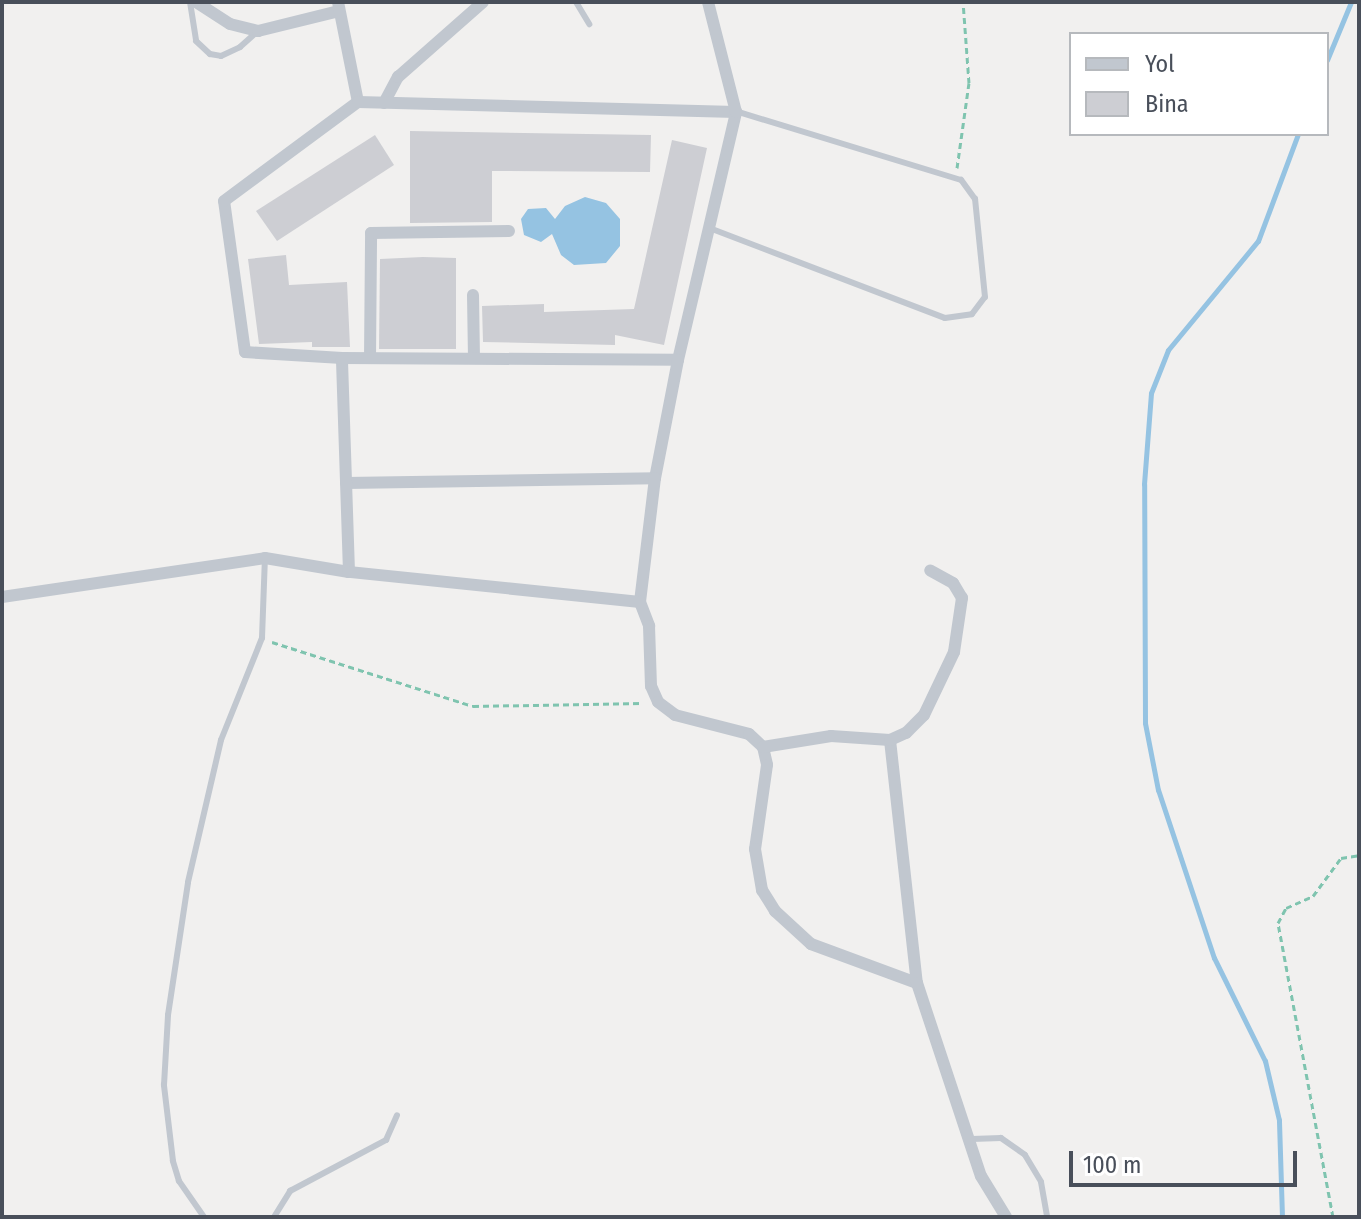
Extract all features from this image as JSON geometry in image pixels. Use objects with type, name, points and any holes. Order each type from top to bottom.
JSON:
[{"type":"street","points":[[193,2],[230,24],[258,31],[339,6],[358,102]]},
{"type":"street","points":[[384,103],[398,77],[483,2]]},
{"type":"street","points":[[708,2],[736,112],[712,229],[678,360],[655,478],[640,602],[649,626],[651,686],[658,702],[675,715],[749,734],[763,747],[767,765],[755,849],[768,901],[811,944],[917,983]]},
{"type":"street","points":[[678,360],[342,358],[245,352],[224,201],[358,102],[736,112]]},
{"type":"street","points":[[370,358],[371,233],[509,231]]},
{"type":"street","points":[[473,295],[474,357]]},
{"type":"street","points":[[342,358],[349,572]]},
{"type":"street","points":[[346,483],[655,478]]},
{"type":"street","points":[[2,597],[265,558],[349,572],[640,602]]},
{"type":"street","points":[[763,747],[831,736],[890,740],[906,733],[924,715],[954,652],[962,598],[953,583],[930,570]]},
{"type":"street","points":[[890,740],[917,983],[987,1189],[1006,1217]]},
{"type":"lane","points":[[193,2],[196,41],[210,54],[221,56],[240,47],[258,31]]},
{"type":"lane","points":[[576,2],[589,24]]},
{"type":"lane","points":[[712,229],[957,319],[978,309],[987,290],[975,199],[956,176],[736,112]]},
{"type":"lane","points":[[204,1217],[175,1171],[167,1117],[171,980],[221,740],[262,638],[265,558]]},
{"type":"lane","points":[[274,1217],[290,1191],[386,1140],[397,1115]]},
{"type":"lane","points":[[972,1139],[1001,1138],[1025,1155],[1041,1182],[1047,1217]]},
{"type":"path","points":[[956,176],[969,83],[963,2]]},
{"type":"path","points":[[262,638],[473,706],[658,702]]},
{"type":"path","points":[[1333,1217],[1321,1133],[1278,923],[1286,908],[1313,896],[1341,858],[1359,855]]},
{"type":"water","points":[[585,197],[606,203],[620,219],[620,246],[606,263],[574,265],[561,255],[552,234],[541,242],[524,235],[521,219],[528,209],[546,208],[555,219],[565,206]]},
{"type":"building","points":[[410,131],[651,135],[650,172],[492,171],[492,222],[410,223]]},
{"type":"building","points":[[375,135],[394,165],[277,241],[256,211]]},
{"type":"building","points":[[672,140],[707,148],[664,345],[615,335],[615,345],[483,342],[482,306],[544,304],[544,312],[634,309]]},
{"type":"building","points":[[286,255],[289,285],[347,282],[350,347],[312,347],[312,342],[259,344],[248,259]]},
{"type":"building","points":[[456,258],[456,349],[379,349],[380,259]]},
{"type":"waterway","points":[[1329,55],[1351,2]]},
{"type":"waterway","points":[[1282,1217],[1279,1120],[1265,1061],[1214,958],[1158,790],[1145,723],[1144,484],[1151,393],[1168,350],[1258,241],[1297,136]]}]
